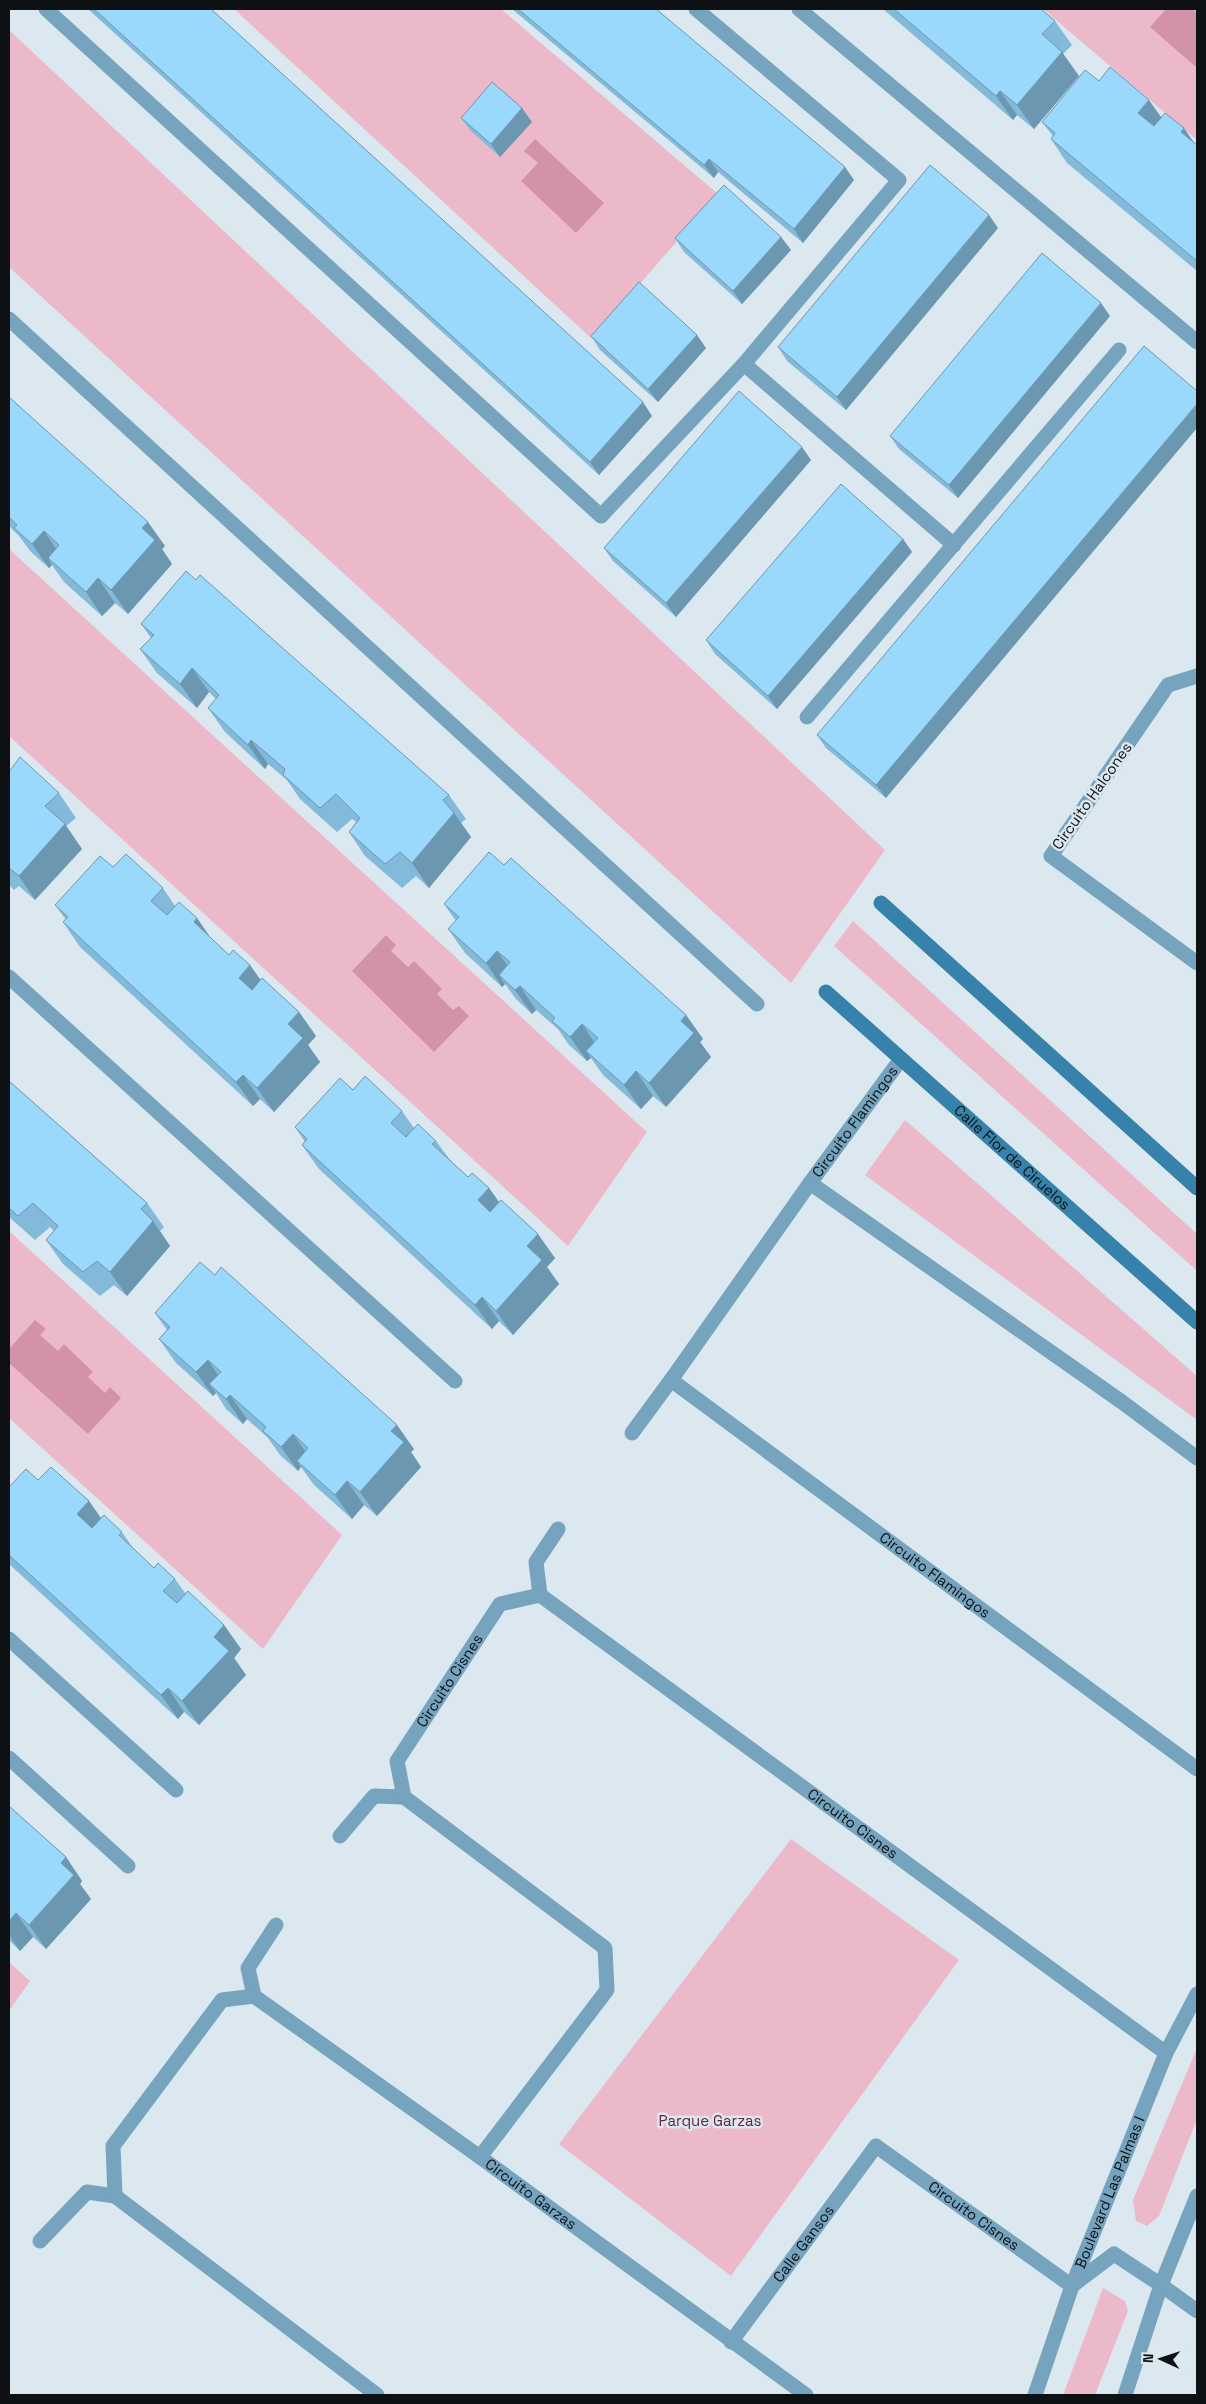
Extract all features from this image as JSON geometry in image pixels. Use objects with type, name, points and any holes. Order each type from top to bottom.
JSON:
[{"type":"main road","points":[[882,903],[1197,1188]]},
{"type":"main road","name":"Calle Flor de Ciruelos","points":[[826,992],[1197,1322]]},
{"type":"street","points":[[46,9],[601,516],[744,364],[899,180],[696,9]]},
{"type":"street","points":[[799,9],[1197,342]]},
{"type":"street","points":[[9,319],[757,1004]]},
{"type":"street","points":[[806,717],[1119,350]]},
{"type":"street","points":[[744,364],[954,545]]},
{"type":"street","name":"Circuito Halcones","points":[[1197,676],[1168,685],[1051,856],[1197,963]]},
{"type":"street","points":[[9,977],[455,1381]]},
{"type":"street","name":"Circuito Flamingos","points":[[632,1433],[672,1380],[810,1183],[901,1060]]},
{"type":"street","name":"Circuito Flamingos","points":[[810,1183],[1122,1402],[1197,1458]]},
{"type":"street","name":"Circuito Flamingos","points":[[672,1380],[1197,1769]]},
{"type":"street","points":[[540,1596],[536,1562],[558,1529]]},
{"type":"street","name":"Circuito Cisnes","points":[[404,1797],[397,1762],[500,1604],[540,1596],[1166,2053]]},
{"type":"street","points":[[9,1639],[176,1790]]},
{"type":"street","points":[[9,1758],[128,1866]]},
{"type":"street","points":[[340,1836],[374,1796],[404,1797],[605,1948],[607,1990],[480,2157]]},
{"type":"street","points":[[115,2196],[113,2146],[222,2000],[254,1996],[248,1968],[276,1925]]},
{"type":"street","name":"Boulevard Las Palmas I","points":[[1035,2395],[1072,2286],[1166,2053],[1197,1994]]},
{"type":"street","name":"Circuito Garzas","points":[[254,1996],[480,2157],[806,2395]]},
{"type":"street","name":"Circuito Cisnes","points":[[876,2146],[1072,2286]]},
{"type":"street","name":"Calle Gansos","points":[[731,2342],[876,2146]]},
{"type":"street","points":[[40,2241],[87,2192],[115,2196],[377,2395]]},
{"type":"street","points":[[1125,2395],[1161,2285],[1197,2196]]},
{"type":"street","points":[[1072,2286],[1114,2254],[1197,2311]]},
{"type":"green space","points":[[234,9],[501,9],[718,194],[592,339]]},
{"type":"green space","points":[[1043,9],[1197,9],[1197,140]]},
{"type":"green space","points":[[9,30],[885,850],[791,983],[9,267]]},
{"type":"green space","points":[[9,549],[647,1132],[568,1246],[9,736]]},
{"type":"green space","points":[[853,921],[1197,1234],[1197,1271],[834,946]]},
{"type":"green space","points":[[905,1120],[1197,1376],[1197,1420],[865,1175]]},
{"type":"green space","points":[[9,1231],[342,1535],[263,1649],[9,1418]]},
{"type":"green space","name":"Parque Garzas","points":[[791,1839],[959,1960],[731,2276],[559,2144]]},
{"type":"green space","points":[[9,1962],[30,1981],[9,2011]]},
{"type":"green space","points":[[1197,2048],[1197,2119],[1159,2216],[1147,2226],[1136,2221],[1133,2200]]},
{"type":"green space","points":[[1103,2288],[1125,2301],[1128,2311],[1095,2395],[1063,2395]]},
{"type":"shaded area","points":[[1166,9],[1192,9],[1197,13],[1197,68],[1150,27]]},
{"type":"shaded area","points":[[535,139],[604,203],[576,233],[521,181],[538,163],[524,151]]},
{"type":"shaded area","points":[[386,935],[396,945],[391,951],[408,967],[414,961],[442,989],[437,994],[453,1010],[459,1006],[469,1016],[434,1052],[352,971]]},
{"type":"shaded area","points":[[35,1320],[46,1329],[40,1335],[58,1351],[64,1344],[93,1372],[88,1377],[105,1393],[110,1387],[121,1398],[88,1434],[9,1363],[9,1349]]},
{"type":"building","points":[[94,9],[211,9],[643,402],[590,462]]},
{"type":"building","points":[[518,9],[656,9],[845,167],[794,229],[709,159],[704,165]]},
{"type":"building","points":[[894,9],[1041,9],[1055,21],[1042,34],[1062,52],[1017,105],[1000,91],[996,96]]},
{"type":"building","points":[[1110,67],[1149,100],[1138,113],[1154,126],[1165,113],[1184,128],[1181,132],[1197,145],[1197,261],[1051,139],[1055,133],[1042,122],[1085,70],[1099,81]]},
{"type":"building","points":[[492,82],[522,108],[491,144],[461,118]]},
{"type":"building","points":[[930,165],[989,215],[837,397],[778,347]]},
{"type":"building","points":[[724,185],[781,237],[733,291],[675,238]]},
{"type":"building","points":[[1042,253],[1101,303],[949,485],[890,436]]},
{"type":"building","points":[[639,282],[697,335],[648,389],[591,336]]},
{"type":"building","points":[[1144,346],[1197,391],[1197,404],[876,785],[817,735]]},
{"type":"building","points":[[739,391],[802,447],[666,603],[604,548]]},
{"type":"building","points":[[9,397],[148,522],[142,528],[155,540],[111,590],[98,578],[86,592],[48,558],[59,545],[44,531],[32,544],[14,528],[17,525],[9,517]]},
{"type":"building","points":[[841,484],[903,539],[768,696],[706,640]]},
{"type":"building","points":[[186,571],[196,580],[200,575],[449,795],[443,800],[454,813],[412,863],[400,852],[385,864],[349,832],[360,818],[336,794],[320,808],[283,775],[285,769],[251,740],[248,745],[208,708],[219,695],[192,668],[180,684],[140,649],[154,635],[141,624]]},
{"type":"building","points":[[20,757],[59,793],[45,806],[65,824],[19,876],[9,868],[9,772]]},
{"type":"building","points":[[489,852],[504,865],[511,858],[686,1015],[681,1021],[694,1033],[649,1083],[636,1071],[624,1085],[586,1051],[598,1038],[582,1024],[570,1037],[552,1021],[555,1018],[520,986],[515,990],[499,975],[510,962],[497,951],[486,963],[448,929],[459,917],[444,904]]},
{"type":"building","points":[[126,854],[163,888],[151,901],[167,915],[179,902],[197,918],[194,922],[229,955],[233,950],[250,965],[239,978],[252,990],[262,978],[299,1012],[288,1024],[303,1038],[257,1088],[243,1075],[236,1082],[63,922],[68,917],[55,905],[100,856],[113,867]]},
{"type":"building","points":[[365,1076],[402,1111],[391,1123],[406,1137],[418,1124],[436,1141],[432,1144],[468,1177],[472,1173],[489,1188],[478,1200],[490,1212],[501,1200],[538,1234],[527,1246],[542,1260],[496,1311],[482,1297],[475,1305],[302,1145],[307,1139],[295,1127],[340,1078],[353,1090]]},
{"type":"building","points":[[9,1081],[147,1203],[141,1209],[153,1221],[110,1272],[97,1261],[83,1272],[46,1240],[58,1226],[33,1203],[18,1216],[9,1208]]},
{"type":"building","points":[[200,1262],[215,1275],[221,1267],[397,1425],[391,1431],[404,1442],[360,1492],[347,1481],[335,1495],[297,1461],[308,1448],[293,1434],[281,1447],[263,1431],[266,1427],[230,1395],[226,1399],[209,1384],[221,1372],[208,1360],[196,1372],[159,1339],[170,1327],[155,1313]]},
{"type":"building","points":[[51,1467],[89,1501],[77,1514],[92,1528],[104,1515],[122,1532],[119,1535],[154,1568],[158,1563],[175,1579],[163,1591],[177,1603],[188,1591],[224,1625],[214,1637],[229,1651],[182,1701],[168,1688],[161,1695],[9,1555],[9,1487],[26,1469],[38,1480]]},
{"type":"building","points":[[9,1806],[66,1857],[61,1863],[74,1875],[29,1925],[16,1913],[9,1921]]}]
